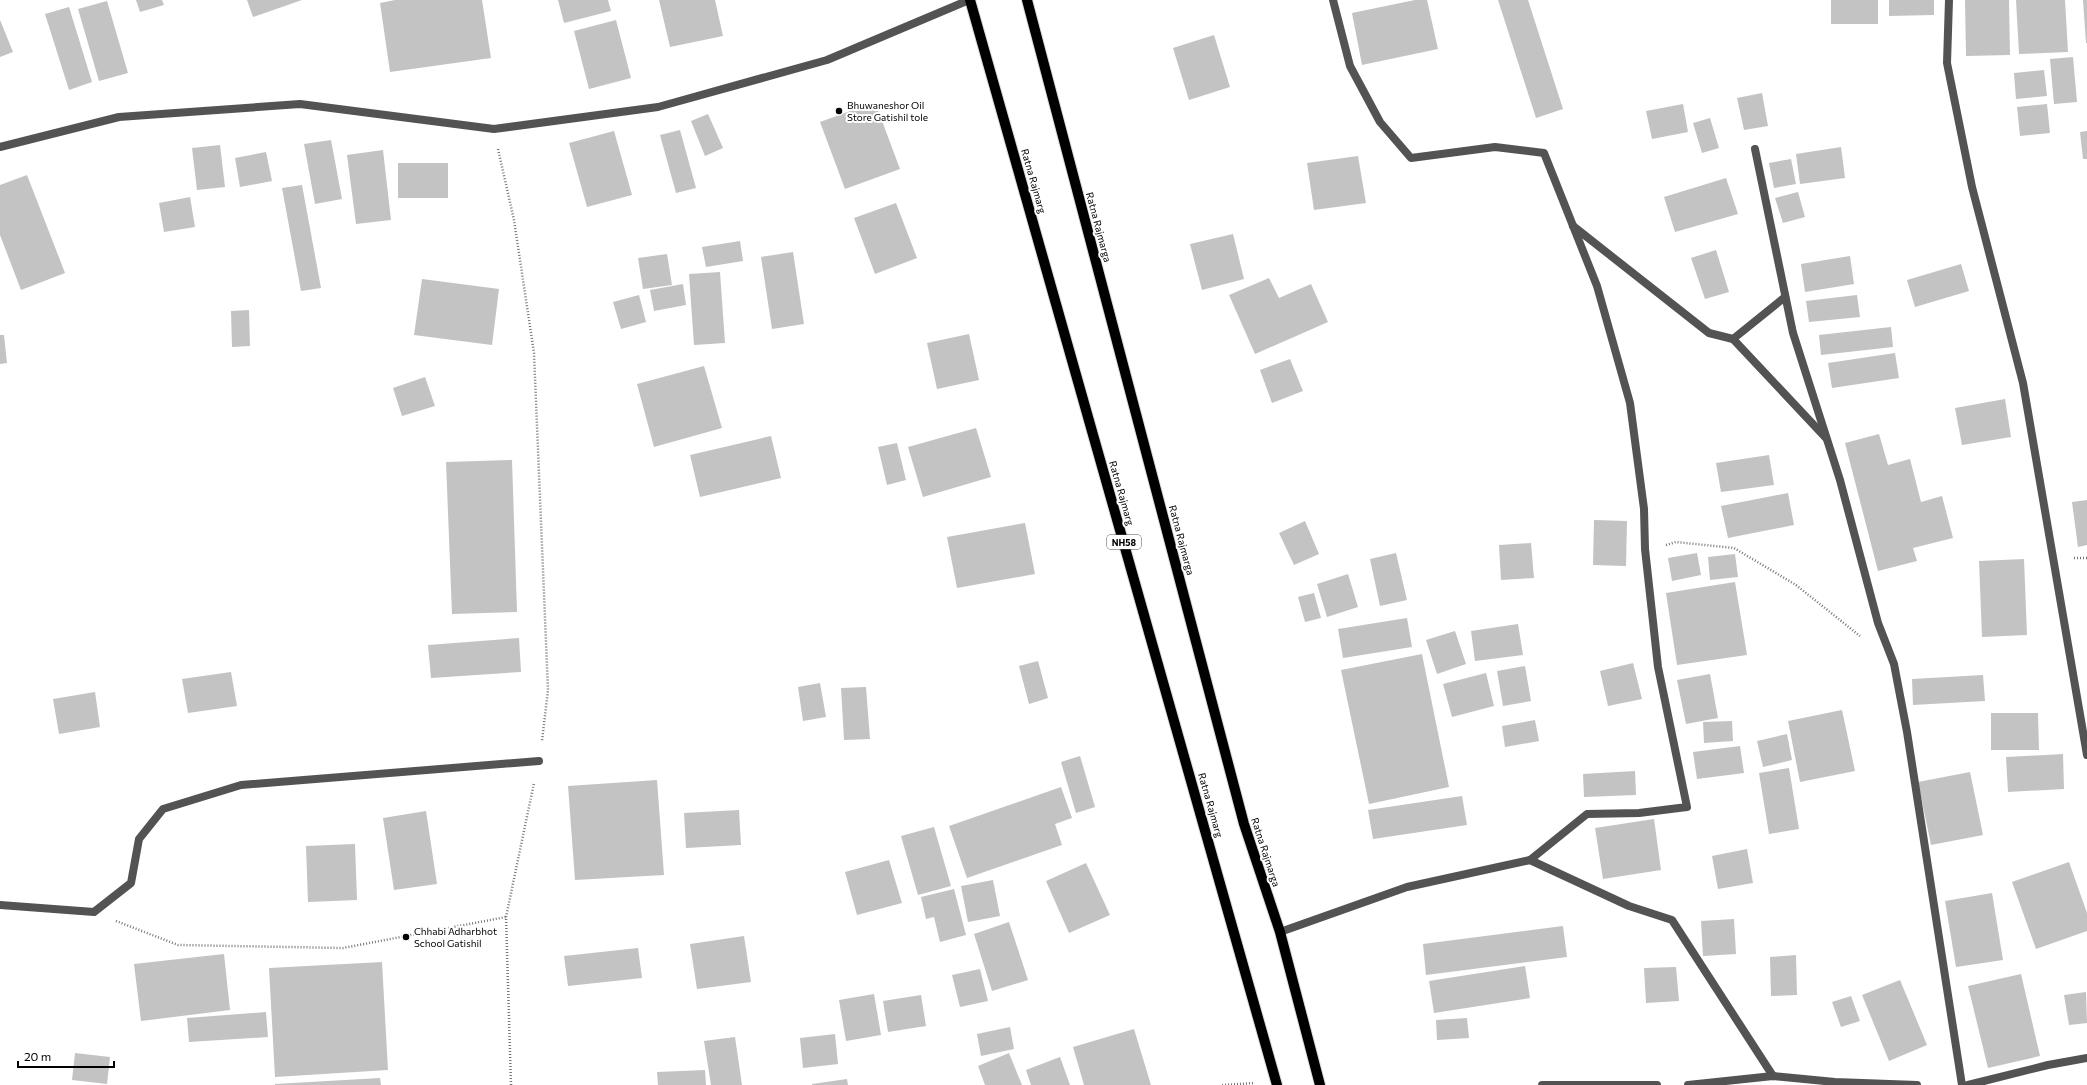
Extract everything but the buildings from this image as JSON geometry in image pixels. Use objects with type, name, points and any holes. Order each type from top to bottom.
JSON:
[{"type":"main road","name":"Ratna Rajmarg","points":[[969,0],[1277,1083]]},
{"type":"main road","name":"Ratna Rajmarga","points":[[1027,0],[1242,816],[1280,932],[1320,1085]]},
{"type":"street","points":[[0,146],[120,117],[300,104],[494,129],[658,107],[827,60],[969,0]]},
{"type":"street","points":[[1280,932],[1407,887],[1530,860],[1587,814],[1639,813],[1687,807],[1658,667],[1645,549],[1644,509],[1630,403],[1597,286],[1544,153],[1495,147],[1412,158],[1380,122],[1350,66],[1333,0]]},
{"type":"street","points":[[1950,0],[1947,63],[1972,188],[2023,383],[2087,755]]},
{"type":"street","points":[[1755,149],[1793,333],[1840,480],[1878,623],[1894,664],[1907,732],[1962,1085]]},
{"type":"street","points":[[1573,225],[1709,334],[1733,339],[1827,440]]},
{"type":"street","points":[[1733,339],[1785,297]]},
{"type":"street","points":[[0,905],[94,912],[131,884],[139,838],[163,809],[242,785],[539,761]]},
{"type":"street","points":[[1530,860],[1629,906],[1672,920],[1773,1076]]},
{"type":"street","points":[[1968,1085],[2048,1065],[2087,1058]]},
{"type":"street","points":[[1688,1085],[1773,1076],[1835,1082],[1917,1085]]},
{"type":"street","points":[[1542,1085],[1657,1085]]},
{"type":"path","points":[[494,129],[514,220],[534,353],[548,690],[539,761],[506,916],[511,1085]]},
{"type":"path","points":[[1645,549],[1676,542],[1734,548],[1796,585],[1864,639]]},
{"type":"path","points":[[94,912],[178,945],[343,948],[506,916]]},
{"type":"path","points":[[1222,1085],[1277,1083]]},
{"type":"place","name":"Bhuwaneshor Oil Store Gatishil tole","points":[[839,111]]},
{"type":"place","name":"Chhabi Adharbhot School Gatishil","points":[[406,937]]}]
